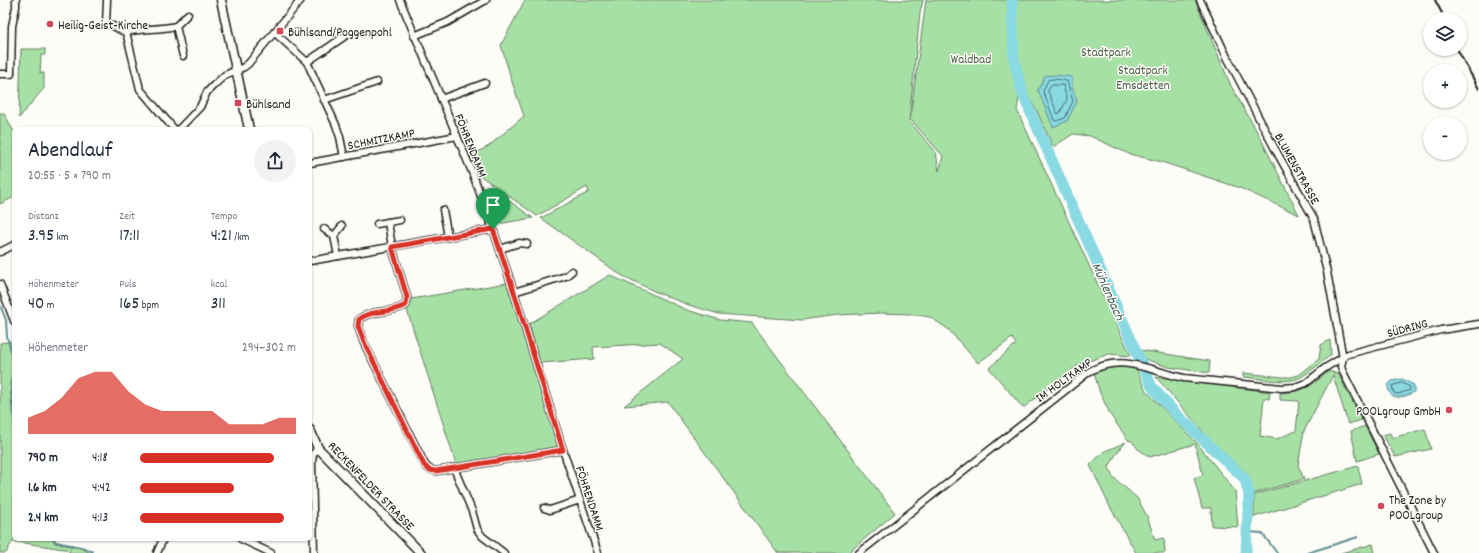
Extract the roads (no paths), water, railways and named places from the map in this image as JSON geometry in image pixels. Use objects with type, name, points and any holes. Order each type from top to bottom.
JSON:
[{"type":"street","points":[[0,74],[11,74],[12,26],[16,0]]},
{"type":"street","points":[[107,0],[106,24],[114,24],[122,32],[140,29],[164,29],[176,26],[188,14]]},
{"type":"street","points":[[221,0],[250,127]]},
{"type":"street","points":[[181,127],[200,107],[207,92],[225,76],[248,64],[301,0]]},
{"type":"street","name":"FÖHRENDAMM","points":[[400,0],[493,229],[563,450],[598,553]]},
{"type":"street","points":[[414,36],[448,22],[486,0]]},
{"type":"street","name":"BLUMENSTRASSE","points":[[1200,0],[1227,57],[1314,219],[1327,272],[1343,358],[1341,366],[1342,370],[1434,553]]},
{"type":"street","points":[[176,26],[183,56]]},
{"type":"street","points":[[126,32],[140,88],[172,127]]},
{"type":"street","points":[[274,32],[307,62],[340,136],[344,157]]},
{"type":"street","points":[[307,62],[348,34]]},
{"type":"street","points":[[324,100],[377,82]]},
{"type":"street","points":[[441,100],[485,82]]},
{"type":"street","name":"SCHMITZKAMP","points":[[312,163],[456,136]]},
{"type":"street","points":[[443,210],[448,237]]},
{"type":"street","points":[[377,224],[400,220]]},
{"type":"street","points":[[388,222],[392,247],[407,297],[406,305],[399,309],[365,314],[359,319],[358,326],[364,342],[424,465],[429,470],[436,471],[563,450]]},
{"type":"street","points":[[334,236],[342,226]]},
{"type":"street","points":[[324,229],[334,236],[338,256]]},
{"type":"street","points":[[312,261],[493,229]]},
{"type":"street","points":[[500,249],[519,243],[527,244]]},
{"type":"street","points":[[0,252],[12,246]]},
{"type":"street","points":[[514,292],[566,276],[572,271]]},
{"type":"street","points":[[0,284],[12,316]]},
{"type":"street","name":"SÜDRING","points":[[1343,358],[1348,354],[1441,330],[1479,324]]},
{"type":"street","name":"IM HOLTKAMP","points":[[859,553],[1090,371],[1101,365],[1112,363],[1131,363],[1184,378],[1295,387],[1306,383],[1325,368],[1343,358]]},
{"type":"street","name":"RECKENFELDER STRASSE","points":[[312,434],[318,448],[422,553]]},
{"type":"street","points":[[314,553],[312,462],[313,454],[318,448]]},
{"type":"street","points":[[454,468],[472,511],[477,529],[482,536],[504,553]]},
{"type":"street","points":[[544,508],[550,510],[580,500]]},
{"type":"street","points":[[157,553],[162,541]]},
{"type":"street","points":[[245,541],[271,553]]},
{"type":"water","points":[[1055,75],[1072,77],[1072,87],[1077,101],[1067,121],[1053,127],[1038,90],[1045,76]]},
{"type":"water","points":[[1402,379],[1414,385],[1414,392],[1401,397],[1394,396],[1391,394],[1388,385],[1392,381]]},
{"type":"waterway","name":"Mühlenbach","points":[[1012,0],[1014,59],[1023,95],[1152,387],[1175,413],[1245,479],[1249,494],[1246,553]]},
{"type":"waterway","points":[[0,305],[6,320],[7,337],[12,353]]},
{"type":"waterway","points":[[12,380],[12,394]]},
{"type":"waterway","points":[[1247,532],[1262,533],[1277,553]]},
{"type":"waterway","points":[[1307,553],[1358,537]]},
{"type":"waterway","points":[[55,541],[81,547],[92,551],[92,553]]},
{"type":"railway","points":[[1435,0],[1441,12]]},
{"type":"railway","points":[[1461,56],[1479,89]]},
{"type":"place","name":"Heilig-Geist-Kirche","points":[[50,24]]},
{"type":"place","name":"Bühlsand/Poggenpohl","points":[[280,31]]},
{"type":"place","name":"Bühlsand","points":[[238,103]]},
{"type":"place","name":"POOLgroup GmbH","points":[[1449,410]]},
{"type":"place","name":"The Zone by POOLgroup","points":[[1381,506]]},
{"type":"park label","name":"Stadtpark","points":[[1106,51]]},
{"type":"park label","name":"Waldbad","points":[[971,58]]},
{"type":"park label","name":"Stadtpark Emsdetten","points":[[1143,76]]}]
